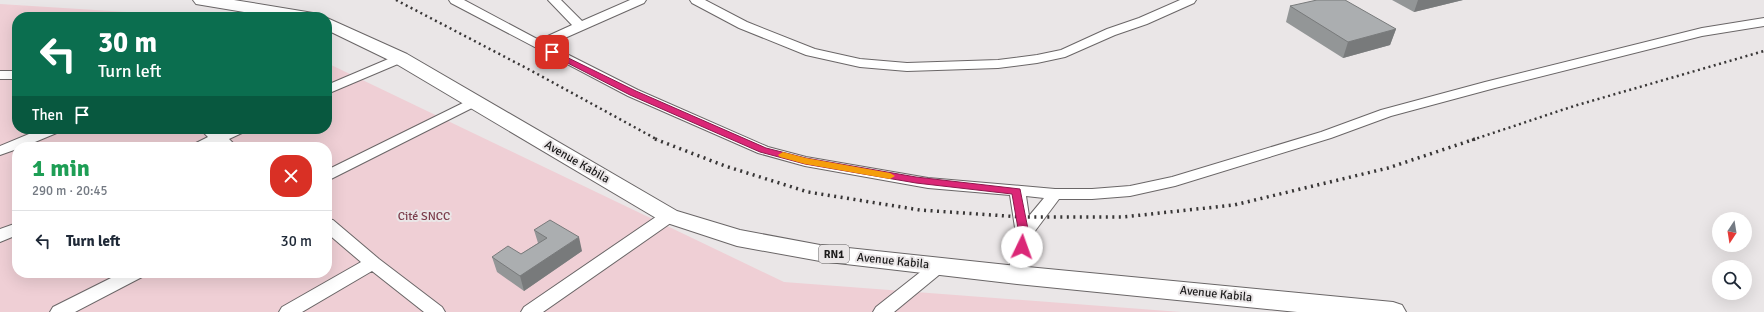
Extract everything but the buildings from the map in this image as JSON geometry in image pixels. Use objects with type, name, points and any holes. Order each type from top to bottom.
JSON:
[{"type":"highway","points":[[202,0],[279,12]]},
{"type":"highway","name":"Avenue Kabila","points":[[332,26],[400,58],[669,216],[736,238],[820,253],[1018,275],[1394,312]]},
{"type":"street","points":[[455,0],[633,93],[763,150],[805,161],[921,181],[1055,194],[1092,194],[1130,191],[1175,181],[1326,134],[1386,113],[1490,84],[1702,32],[1764,22]]},
{"type":"street","points":[[554,0],[580,26]]},
{"type":"street","points":[[539,45],[640,0]]},
{"type":"street","points":[[696,0],[743,25],[775,39],[812,52],[860,63],[907,67],[998,64],[1037,59],[1066,53],[1111,32],[1143,21],[1190,0]]},
{"type":"street","points":[[332,88],[400,58]]},
{"type":"street","points":[[0,75],[12,75]]},
{"type":"street","points":[[332,173],[474,102]]},
{"type":"street","points":[[22,142],[42,134]]},
{"type":"street","points":[[213,134],[223,142]]},
{"type":"street","points":[[225,142],[234,134]]},
{"type":"street","points":[[0,151],[12,146]]},
{"type":"street","points":[[1017,191],[1024,234],[1018,275]]},
{"type":"street","points":[[1024,234],[1055,194]]},
{"type":"street","points":[[530,312],[669,216]]},
{"type":"street","points":[[332,228],[373,263],[436,312]]},
{"type":"street","points":[[0,236],[12,230]]},
{"type":"street","points":[[288,312],[373,263]]},
{"type":"street","points":[[882,312],[939,266]]},
{"type":"street","points":[[59,312],[126,278]]},
{"type":"green space","name":"Cité SNCC","points":[[0,4],[127,12],[12,12],[12,134],[332,134],[332,65],[784,282],[1181,312],[0,312]]},
{"type":"railway","points":[[396,0],[530,70],[658,140]]},
{"type":"railway","points":[[655,139],[725,166],[808,192],[920,210],[1021,217],[1123,217],[1234,205],[1388,168],[1574,106],[1764,51]]},
{"type":"slow traffic","points":[[783,155],[805,161],[890,176]]},
{"type":"route","points":[[552,52],[633,93],[763,150],[805,161],[877,174],[928,182],[1017,191],[1024,234],[1022,247]]}]
